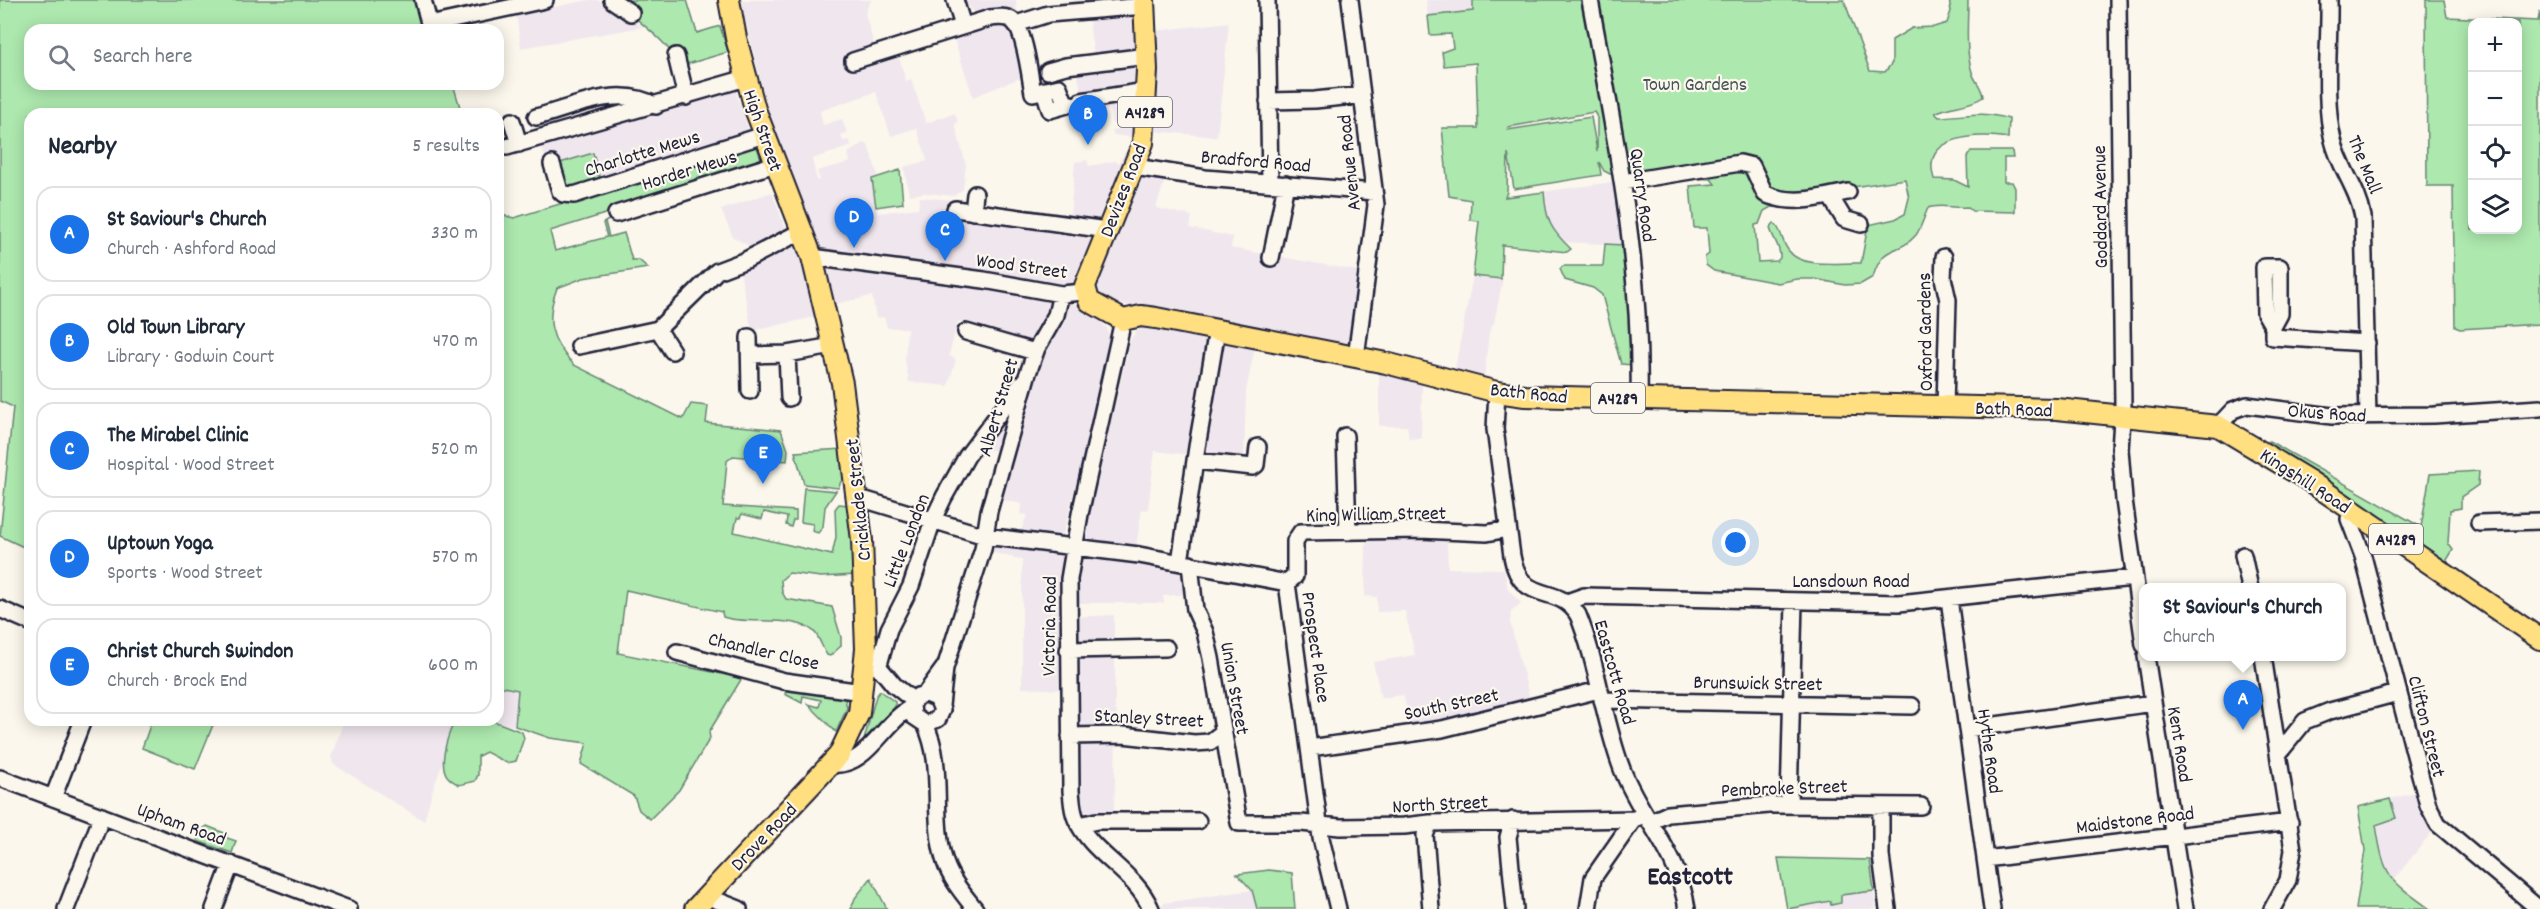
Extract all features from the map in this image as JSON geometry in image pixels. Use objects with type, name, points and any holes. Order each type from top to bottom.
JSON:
[{"type":"main road","name":"High Street","points":[[729,0],[746,78],[764,135],[812,257]]},
{"type":"main road","name":"Devizes Road","points":[[1084,292],[1086,280],[1135,167],[1144,136],[1147,56],[1145,3]]},
{"type":"main road","name":"Cricklade Street","points":[[812,257],[846,406],[866,584],[866,649],[863,687],[858,717],[846,743]]},
{"type":"main road","points":[[1084,292],[1094,304],[1123,320]]},
{"type":"main road","name":"Bath Road","points":[[1123,320],[1149,316],[1356,357],[1497,392],[1552,397],[1946,406],[2122,414]]},
{"type":"main road","name":"A4289","points":[[2122,414],[2218,426]]},
{"type":"main road","name":"Kingshill Road","points":[[2218,426],[2275,458],[2351,508],[2540,639]]},
{"type":"main road","name":"Drove Road","points":[[700,903],[832,765],[846,743]]},
{"type":"street","points":[[423,0],[430,24]]},
{"type":"street","points":[[446,24],[543,0]]},
{"type":"street","points":[[612,0],[632,13]]},
{"type":"street","points":[[955,0],[963,26]]},
{"type":"street","points":[[1267,0],[1270,183]]},
{"type":"street","name":"Avenue Road","points":[[1350,0],[1376,213],[1356,357]]},
{"type":"street","name":"Quarry Road","points":[[1590,0],[1623,182],[1636,312],[1639,398]]},
{"type":"street","name":"Goddard Avenue","points":[[2118,0],[2122,414]]},
{"type":"street","name":"The Mall","points":[[2329,0],[2331,129],[2338,156],[2360,197],[2363,217],[2368,416]]},
{"type":"street","points":[[1016,24],[1036,16],[1087,7],[1145,3]]},
{"type":"street","points":[[853,61],[963,26],[997,17],[1009,18],[1016,24],[1033,93],[1044,90],[1050,110],[1101,97],[1146,91]]},
{"type":"street","points":[[676,56],[686,97]]},
{"type":"street","points":[[1048,71],[1066,66],[1147,56]]},
{"type":"street","points":[[512,121],[513,146],[746,78]]},
{"type":"street","points":[[536,117],[615,95],[633,97],[656,106]]},
{"type":"street","points":[[1268,101],[1315,100],[1362,95]]},
{"type":"street","name":"Charlotte Mews","points":[[552,164],[560,191],[563,194],[574,195],[764,135]]},
{"type":"street","name":"Horder Mews","points":[[615,214],[775,164]]},
{"type":"street","points":[[1623,182],[1731,164],[1747,164],[1754,169],[1761,189],[1772,197],[1799,202],[1848,192]]},
{"type":"street","name":"Bradford Road","points":[[1135,167],[1206,178],[1374,192]]},
{"type":"street","points":[[1271,258],[1286,184]]},
{"type":"street","points":[[974,212],[975,194]]},
{"type":"street","points":[[1830,196],[1844,219],[1861,224]]},
{"type":"street","points":[[955,209],[1107,230]]},
{"type":"street","points":[[579,346],[658,329],[717,271],[802,231]]},
{"type":"street","name":"Wood Street","points":[[812,257],[984,280],[1061,294],[1084,292]]},
{"type":"street","name":"Oxford Gardens","points":[[1944,257],[1943,278],[1948,300],[1946,406]]},
{"type":"street","name":"Albert Street","points":[[945,668],[985,536],[993,497],[1027,376],[1035,352],[1056,315],[1061,294]]},
{"type":"street","name":"Victoria Road","points":[[1079,825],[1074,814],[1071,791],[1068,591],[1073,547],[1123,320]]},
{"type":"street","points":[[2273,327],[2273,337],[2367,343]]},
{"type":"street","points":[[658,329],[672,351]]},
{"type":"street","points":[[1185,563],[1196,454],[1217,330]]},
{"type":"street","points":[[966,332],[1035,352]]},
{"type":"street","points":[[749,337],[750,391]]},
{"type":"street","points":[[750,355],[788,354],[834,346]]},
{"type":"street","points":[[788,354],[789,398]]},
{"type":"street","name":"Little London","points":[[878,668],[888,632],[911,586],[933,520],[968,456],[1027,376]]},
{"type":"street","points":[[1497,392],[1495,429],[1514,567],[1521,581],[1535,592],[1568,602]]},
{"type":"street","name":"Okus Road","points":[[2218,426],[2233,410],[2247,405],[2314,415],[2368,416],[2434,416],[2540,408]]},
{"type":"street","points":[[2122,414],[2121,465],[2139,615]]},
{"type":"street","points":[[1345,436],[1348,532]]},
{"type":"street","points":[[1196,454],[1253,467],[1256,465],[1258,447]]},
{"type":"street","name":"Prospect Place","points":[[866,500],[985,536],[1185,563],[1287,583],[1320,825],[1338,909]]},
{"type":"street","name":"Clifton Street","points":[[2351,508],[2349,519],[2363,556],[2423,794],[2438,824],[2540,909]]},
{"type":"street","points":[[2479,523],[2499,528],[2540,521]]},
{"type":"street","name":"King William Street","points":[[1287,583],[1291,582],[1295,576],[1295,541],[1299,533],[1420,530],[1487,533],[1508,529]]},
{"type":"street","points":[[2243,555],[2249,583]]},
{"type":"street","name":"Union Street","points":[[1185,563],[1195,610],[1205,632],[1238,821]]},
{"type":"street","name":"Lansdown Road","points":[[1568,602],[1584,596],[1899,603],[2133,578]]},
{"type":"street","name":"Hythe Road","points":[[1949,599],[1992,909]]},
{"type":"street","points":[[1790,804],[1794,601]]},
{"type":"street","name":"Eastcott Road","points":[[1568,602],[1581,623],[1622,769],[1643,819],[1673,860],[1687,909]]},
{"type":"street","points":[[0,609],[24,619]]},
{"type":"street","points":[[1068,650],[1166,648]]},
{"type":"street","points":[[866,649],[878,668],[894,685],[917,700],[937,698],[941,706]]},
{"type":"street","name":"Chandler Close","points":[[687,650],[784,681],[863,687],[894,685]]},
{"type":"street","name":"Kent Road","points":[[2147,661],[2185,909]]},
{"type":"street","points":[[2264,661],[2293,850],[2290,872],[2272,909]]},
{"type":"street","points":[[925,724],[938,719],[945,668]]},
{"type":"street","name":"Drove Road","points":[[832,765],[845,764],[854,759],[917,700],[945,668]]},
{"type":"street","points":[[2278,753],[2298,727],[2311,718],[2398,693]]},
{"type":"street","name":"South Street","points":[[1310,748],[1442,729],[1546,703],[1601,695]]},
{"type":"street","name":"Brunswick Street","points":[[1601,695],[1912,706]]},
{"type":"street","points":[[917,700],[916,719],[925,724],[935,754],[943,855],[954,880],[975,909]]},
{"type":"street","points":[[1967,729],[2153,703]]},
{"type":"street","points":[[53,798],[81,726]]},
{"type":"street","name":"Stanley Street","points":[[1070,736],[1123,735],[1194,743],[1210,742],[1223,732]]},
{"type":"street","name":"Upham Road","points":[[0,778],[349,909]]},
{"type":"street","name":"Pembroke Street","points":[[1643,819],[1668,814],[1790,804],[1922,806]]},
{"type":"street","points":[[1881,806],[1881,856],[1888,909]]},
{"type":"street","points":[[66,909],[102,816]]},
{"type":"street","points":[[1588,909],[1593,878],[1643,819]]},
{"type":"street","name":"North Street","points":[[1238,821],[1245,825],[1281,822],[1381,827],[1430,823],[1457,825],[1513,820],[1643,819]]},
{"type":"street","points":[[1513,820],[1508,837],[1515,909]]},
{"type":"street","points":[[1079,825],[1097,821],[1198,821]]},
{"type":"street","name":"Maidstone Road","points":[[1985,859],[2289,822]]},
{"type":"street","points":[[1430,823],[1425,835],[1431,909]]},
{"type":"street","points":[[1079,825],[1130,877],[1151,909]]},
{"type":"street","points":[[214,909],[231,864]]},
{"type":"street","points":[[700,903],[739,909]]},
{"type":"shaded area","points":[[598,0],[643,27],[521,48],[516,15]]},
{"type":"shaded area","points":[[743,0],[871,0],[865,13],[874,45],[850,52],[854,68],[898,54],[906,81],[911,79],[926,123],[955,113],[958,122],[955,124],[966,165],[963,189],[954,196],[925,193],[909,195],[904,167],[927,161],[925,152],[916,128],[891,136],[876,92],[820,111],[823,125],[842,119],[847,133],[841,135],[843,141],[849,140],[852,146],[812,159],[817,181],[820,180],[817,171],[850,162],[848,153],[864,143],[868,145],[878,175],[872,179],[878,213],[918,208],[920,197],[953,200],[955,209],[1098,233],[1076,283],[1070,287],[1062,287],[820,249],[798,202],[769,114],[742,7]]},
{"type":"shaded area","points":[[963,0],[1016,0],[1017,13],[1000,8],[974,12]]},
{"type":"shaded area","points":[[1426,0],[1473,0],[1473,11],[1428,16]]},
{"type":"shaded area","points":[[1135,10],[1137,54],[1094,58],[1088,13]]},
{"type":"shaded area","points":[[996,22],[1007,25],[1013,33],[1023,77],[973,97],[953,36]]},
{"type":"shaded area","points":[[1229,22],[1217,137],[1153,131],[1155,31]]},
{"type":"shaded area","points":[[1137,60],[1138,87],[1085,95],[1081,91],[1076,67]]},
{"type":"shaded area","points":[[734,86],[750,135],[601,184],[592,154],[548,166],[540,142]]},
{"type":"shaded area","points":[[1137,97],[1135,138],[1114,135],[1112,131],[1118,129],[1118,122],[1112,124],[1110,110],[1099,112],[1097,102]]},
{"type":"shaded area","points":[[1124,153],[1130,153],[1100,220],[1070,217],[1075,162],[1087,160],[1089,166],[1115,161],[1119,163]]},
{"type":"shaded area","points":[[1138,174],[1166,177],[1156,208],[1192,216],[1190,228],[1233,237],[1231,248],[1364,272],[1351,350],[1102,300],[1092,290]]},
{"type":"shaded area","points":[[1613,182],[1623,245],[1502,239],[1504,197]]},
{"type":"shaded area","points":[[772,192],[788,235],[754,249],[733,237],[721,210]]},
{"type":"shaded area","points":[[798,241],[820,316],[752,331],[739,267]]},
{"type":"shaded area","points":[[824,264],[1056,297],[1034,348],[958,321],[949,355],[956,360],[948,386],[909,382],[905,361],[907,328],[887,328],[884,317],[876,318],[872,296],[831,305],[822,267]]},
{"type":"shaded area","points":[[1473,276],[1503,279],[1494,323],[1489,332],[1484,381],[1454,373]]},
{"type":"shaded area","points":[[1062,301],[1077,305],[1101,322],[1107,328],[1109,336],[1092,422],[1061,542],[1019,536],[1027,515],[1020,514],[1022,504],[998,499],[1027,386]]},
{"type":"shaded area","points":[[1148,327],[1255,346],[1246,392],[1244,461],[1155,451],[1148,510],[1142,509],[1136,547],[1089,542],[1085,536],[1130,341],[1136,331]]},
{"type":"shaded area","points":[[1379,373],[1422,382],[1421,438],[1409,439],[1407,426],[1379,426]]},
{"type":"shaded area","points":[[1014,397],[1004,453],[979,447]]},
{"type":"shaded area","points":[[1366,539],[1447,539],[1448,568],[1504,569],[1508,589],[1521,603],[1511,612],[1510,622],[1531,703],[1413,731],[1403,695],[1381,698],[1373,662],[1415,655],[1405,611],[1377,612],[1377,597],[1365,596]]},
{"type":"shaded area","points":[[993,542],[1064,550],[1061,576],[1063,690],[1022,688],[1022,560],[987,551]]},
{"type":"shaded area","points":[[1090,555],[1174,568],[1183,574],[1188,594],[1163,596],[1164,603],[1073,603],[1081,561]]},
{"type":"shaded area","points":[[1114,615],[1114,645],[1073,646],[1072,617]]},
{"type":"shaded area","points":[[1115,653],[1115,710],[1117,711],[1115,729],[1077,730],[1073,654]]},
{"type":"shaded area","points":[[504,687],[518,690],[515,726],[504,725]]},
{"type":"shaded area","points":[[342,726],[457,726],[433,789],[424,821],[333,764],[331,757]]},
{"type":"shaded area","points":[[1076,741],[1116,741],[1114,812],[1080,813]]},
{"type":"shaded area","points":[[2415,793],[2432,832],[2392,882],[2381,856],[2376,824],[2395,818],[2390,799]]},
{"type":"shaded area","points":[[1794,858],[1870,860],[1876,909],[1795,909]]},
{"type":"shaded area","points":[[1252,890],[1276,909],[1160,909],[1163,903]]},
{"type":"green space","points":[[0,0],[419,0],[425,24],[24,24],[24,90],[455,90],[460,108],[24,108],[24,547],[0,536],[13,407],[0,401]]},
{"type":"green space","points":[[616,0],[687,0],[697,33],[720,26],[728,52],[681,66],[666,45]]},
{"type":"green space","name":"Town Gardens","points":[[1473,0],[1844,0],[1870,71],[1885,72],[1892,63],[1892,40],[1912,28],[1934,27],[1947,23],[1951,11],[1949,0],[1968,0],[1968,55],[1973,75],[1983,97],[1972,103],[1935,113],[1939,117],[1981,114],[2009,119],[2008,138],[1968,137],[1944,145],[1936,153],[1932,164],[1934,179],[1954,180],[1968,187],[1967,157],[1971,151],[2012,151],[2013,158],[2004,158],[2004,182],[2012,182],[2015,188],[2015,212],[1972,211],[1967,207],[1928,208],[1916,235],[1903,246],[1886,254],[1877,266],[1873,277],[1861,284],[1845,285],[1815,279],[1797,279],[1778,283],[1714,271],[1706,265],[1705,257],[1709,254],[1707,228],[1694,228],[1690,186],[1715,184],[1711,179],[1610,174],[1604,171],[1599,162],[1601,175],[1514,189],[1508,153],[1505,197],[1544,192],[1550,224],[1571,249],[1567,252],[1502,245],[1501,279],[1473,276],[1479,221],[1470,220],[1471,200],[1449,196],[1442,128],[1478,128],[1476,63],[1444,66],[1442,52],[1453,48],[1451,34],[1430,35],[1428,16],[1473,11]],"holes":[[[1594,112],[1597,117],[1597,151],[1591,117],[1507,130],[1508,127]],[[1905,179],[1909,198],[1905,214],[1895,219],[1868,225],[1861,263],[1822,263],[1795,257],[1789,251],[1774,223],[1770,228],[1780,258],[1777,261],[1758,262],[1755,225],[1759,224],[1764,211],[1771,207],[1781,207],[1800,195]]]},
{"type":"green space","points":[[2426,0],[2444,0],[2447,17],[2470,18],[2468,234],[2522,234],[2522,20],[2538,21],[2540,11],[2540,324],[2460,329],[2455,327],[2453,186],[2427,186]]},
{"type":"green space","points":[[756,144],[763,165],[550,231],[555,251],[607,237],[603,223],[612,218],[605,222],[609,237],[624,233],[632,260],[639,260],[648,268],[583,278],[557,288],[551,310],[552,329],[560,347],[574,365],[683,419],[691,404],[708,406],[706,423],[781,430],[788,450],[787,461],[733,456],[727,461],[723,506],[796,511],[796,520],[793,520],[791,527],[786,525],[787,517],[764,512],[762,519],[742,514],[740,518],[737,518],[734,532],[832,555],[836,537],[835,509],[839,504],[849,505],[856,575],[821,577],[789,573],[781,580],[782,592],[786,599],[832,607],[841,637],[841,646],[830,656],[827,655],[816,634],[798,624],[733,619],[723,617],[722,612],[626,590],[618,653],[742,678],[709,732],[710,738],[679,790],[650,819],[639,810],[634,796],[581,764],[587,743],[550,738],[515,726],[518,690],[504,687],[504,216],[514,218]]},
{"type":"green space","points":[[593,153],[601,184],[568,189],[560,163]]},
{"type":"green space","points":[[900,170],[903,203],[876,207],[872,179]]},
{"type":"green space","points":[[1605,244],[1623,245],[1633,365],[1621,364],[1602,295],[1593,288],[1565,280],[1560,269],[1563,266],[1603,266]]},
{"type":"green space","points":[[2269,441],[2421,527],[2430,474],[2479,471],[2478,485],[2461,497],[2461,508],[2450,510],[2448,543],[2453,550],[2444,565],[2268,443]]},
{"type":"green space","points":[[843,449],[845,473],[838,488],[804,484],[795,452]]},
{"type":"green space","points":[[804,488],[836,491],[825,507],[823,527],[818,533],[812,531],[813,524],[801,522]]},
{"type":"green space","points":[[787,686],[845,699],[847,708],[836,732],[808,704],[819,707],[821,700],[803,696],[802,703],[785,694]]},
{"type":"green space","points":[[880,691],[895,702],[895,707],[864,740],[876,696]]},
{"type":"green space","points":[[504,725],[522,732],[524,738],[516,761],[507,763],[486,752],[478,756],[478,775],[475,781],[459,785],[449,778],[444,767],[443,760],[452,726]]},
{"type":"green space","points":[[150,726],[213,726],[195,769],[142,748]]},
{"type":"green space","points":[[2390,799],[2396,818],[2376,825],[2386,867],[2390,875],[2405,891],[2430,909],[2356,909],[2365,850],[2358,807]]},
{"type":"green space","points":[[207,826],[227,834],[227,838],[236,841],[232,853],[197,841],[200,831]]},
{"type":"green space","points":[[1778,858],[1870,860],[1874,891],[1841,895],[1841,903],[1831,905],[1830,901],[1787,909]]},
{"type":"green space","points":[[1269,870],[1292,873],[1295,909],[1257,909],[1252,890],[1237,874]]},
{"type":"green space","points":[[871,878],[887,909],[851,909],[855,898]]},
{"type":"place","name":"Old Town Library","points":[[1088,145]]},
{"type":"place","name":"Uptown Yoga","points":[[854,248]]},
{"type":"place","name":"The Mirabel Clinic","points":[[945,261]]},
{"type":"place","name":"Christ Church Swindon","points":[[763,484]]},
{"type":"place","name":"St Saviour's Church","points":[[2243,730]]},
{"type":"district","name":"Eastcott","points":[[1690,875]]}]
